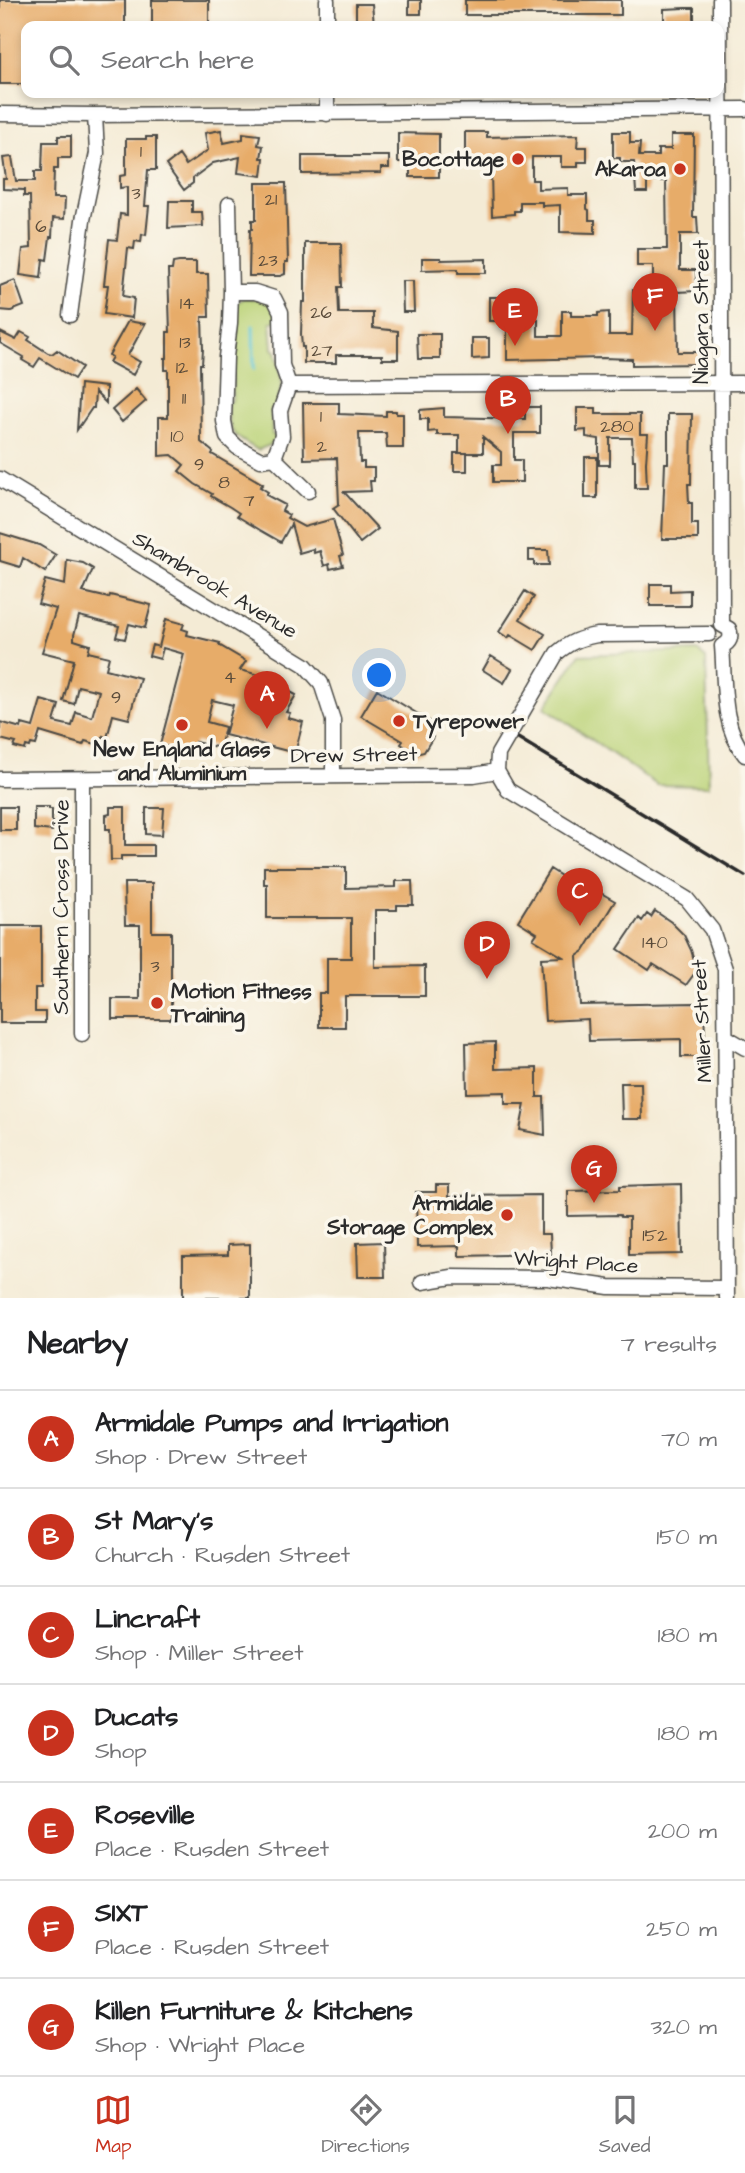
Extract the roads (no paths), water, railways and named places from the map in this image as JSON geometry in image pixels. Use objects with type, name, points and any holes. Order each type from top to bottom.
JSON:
[{"type":"street","points":[[327,0],[327,21]]},
{"type":"street","name":"Niagara Street","points":[[720,0],[720,21]]},
{"type":"street","points":[[327,98],[327,114]]},
{"type":"street","name":"Niagara Street","points":[[720,98],[722,625],[729,629],[731,637],[722,646],[729,721],[735,740],[745,755]]},
{"type":"street","points":[[0,114],[95,116],[745,109]]},
{"type":"street","points":[[70,315],[83,220],[97,153],[95,116]]},
{"type":"street","points":[[229,204],[232,292],[224,421],[227,437],[237,447],[261,460],[274,458]]},
{"type":"street","points":[[232,292],[255,292],[274,298],[281,312],[282,365],[289,385],[280,411],[282,436],[274,458]]},
{"type":"street","points":[[289,385],[745,383]]},
{"type":"street","points":[[274,458],[308,491]]},
{"type":"street","name":"Shambrook Avenue","points":[[0,479],[305,665],[321,683],[333,720],[333,776]]},
{"type":"street","points":[[709,634],[715,626],[722,625]]},
{"type":"street","points":[[709,634],[713,643],[722,646]]},
{"type":"street","points":[[497,771],[498,754],[506,739],[557,653],[568,644],[579,638],[597,635],[709,634]]},
{"type":"street","name":"Drew Street","points":[[0,779],[474,775],[497,771]]},
{"type":"street","name":"Miller Street","points":[[497,771],[508,790],[687,899],[712,930],[725,968],[727,1293]]},
{"type":"street","name":"Southern Cross Drive","points":[[82,779],[82,1034]]},
{"type":"street","points":[[726,1037],[745,1048]]},
{"type":"street","name":"Wright Place","points":[[422,1282],[452,1278],[548,1278],[609,1287],[727,1293]]},
{"type":"waterway","points":[[253,326],[254,369]]},
{"type":"railway","points":[[518,738],[745,876]]},
{"type":"place","name":"Bocottage","points":[[518,159]]},
{"type":"place","name":"Akaroa","points":[[680,169]]},
{"type":"place","name":"SIXT","points":[[655,331]]},
{"type":"place","name":"Roseville","points":[[515,346]]},
{"type":"place","name":"St Mary's","points":[[508,434]]},
{"type":"place","name":"Tyrepower","points":[[399,721]]},
{"type":"place","name":"New England Glass and Aluminium","points":[[182,725]]},
{"type":"place","name":"Armidale Pumps and Irrigation","points":[[267,729]]},
{"type":"place","name":"Lincraft","points":[[580,926]]},
{"type":"place","name":"Ducats","points":[[487,979]]},
{"type":"place","name":"Motion Fitness Training","points":[[157,1003]]},
{"type":"place","name":"Killen Furniture & Kitchens","points":[[594,1203]]},
{"type":"place","name":"Armidale Storage Complex","points":[[507,1215]]}]
